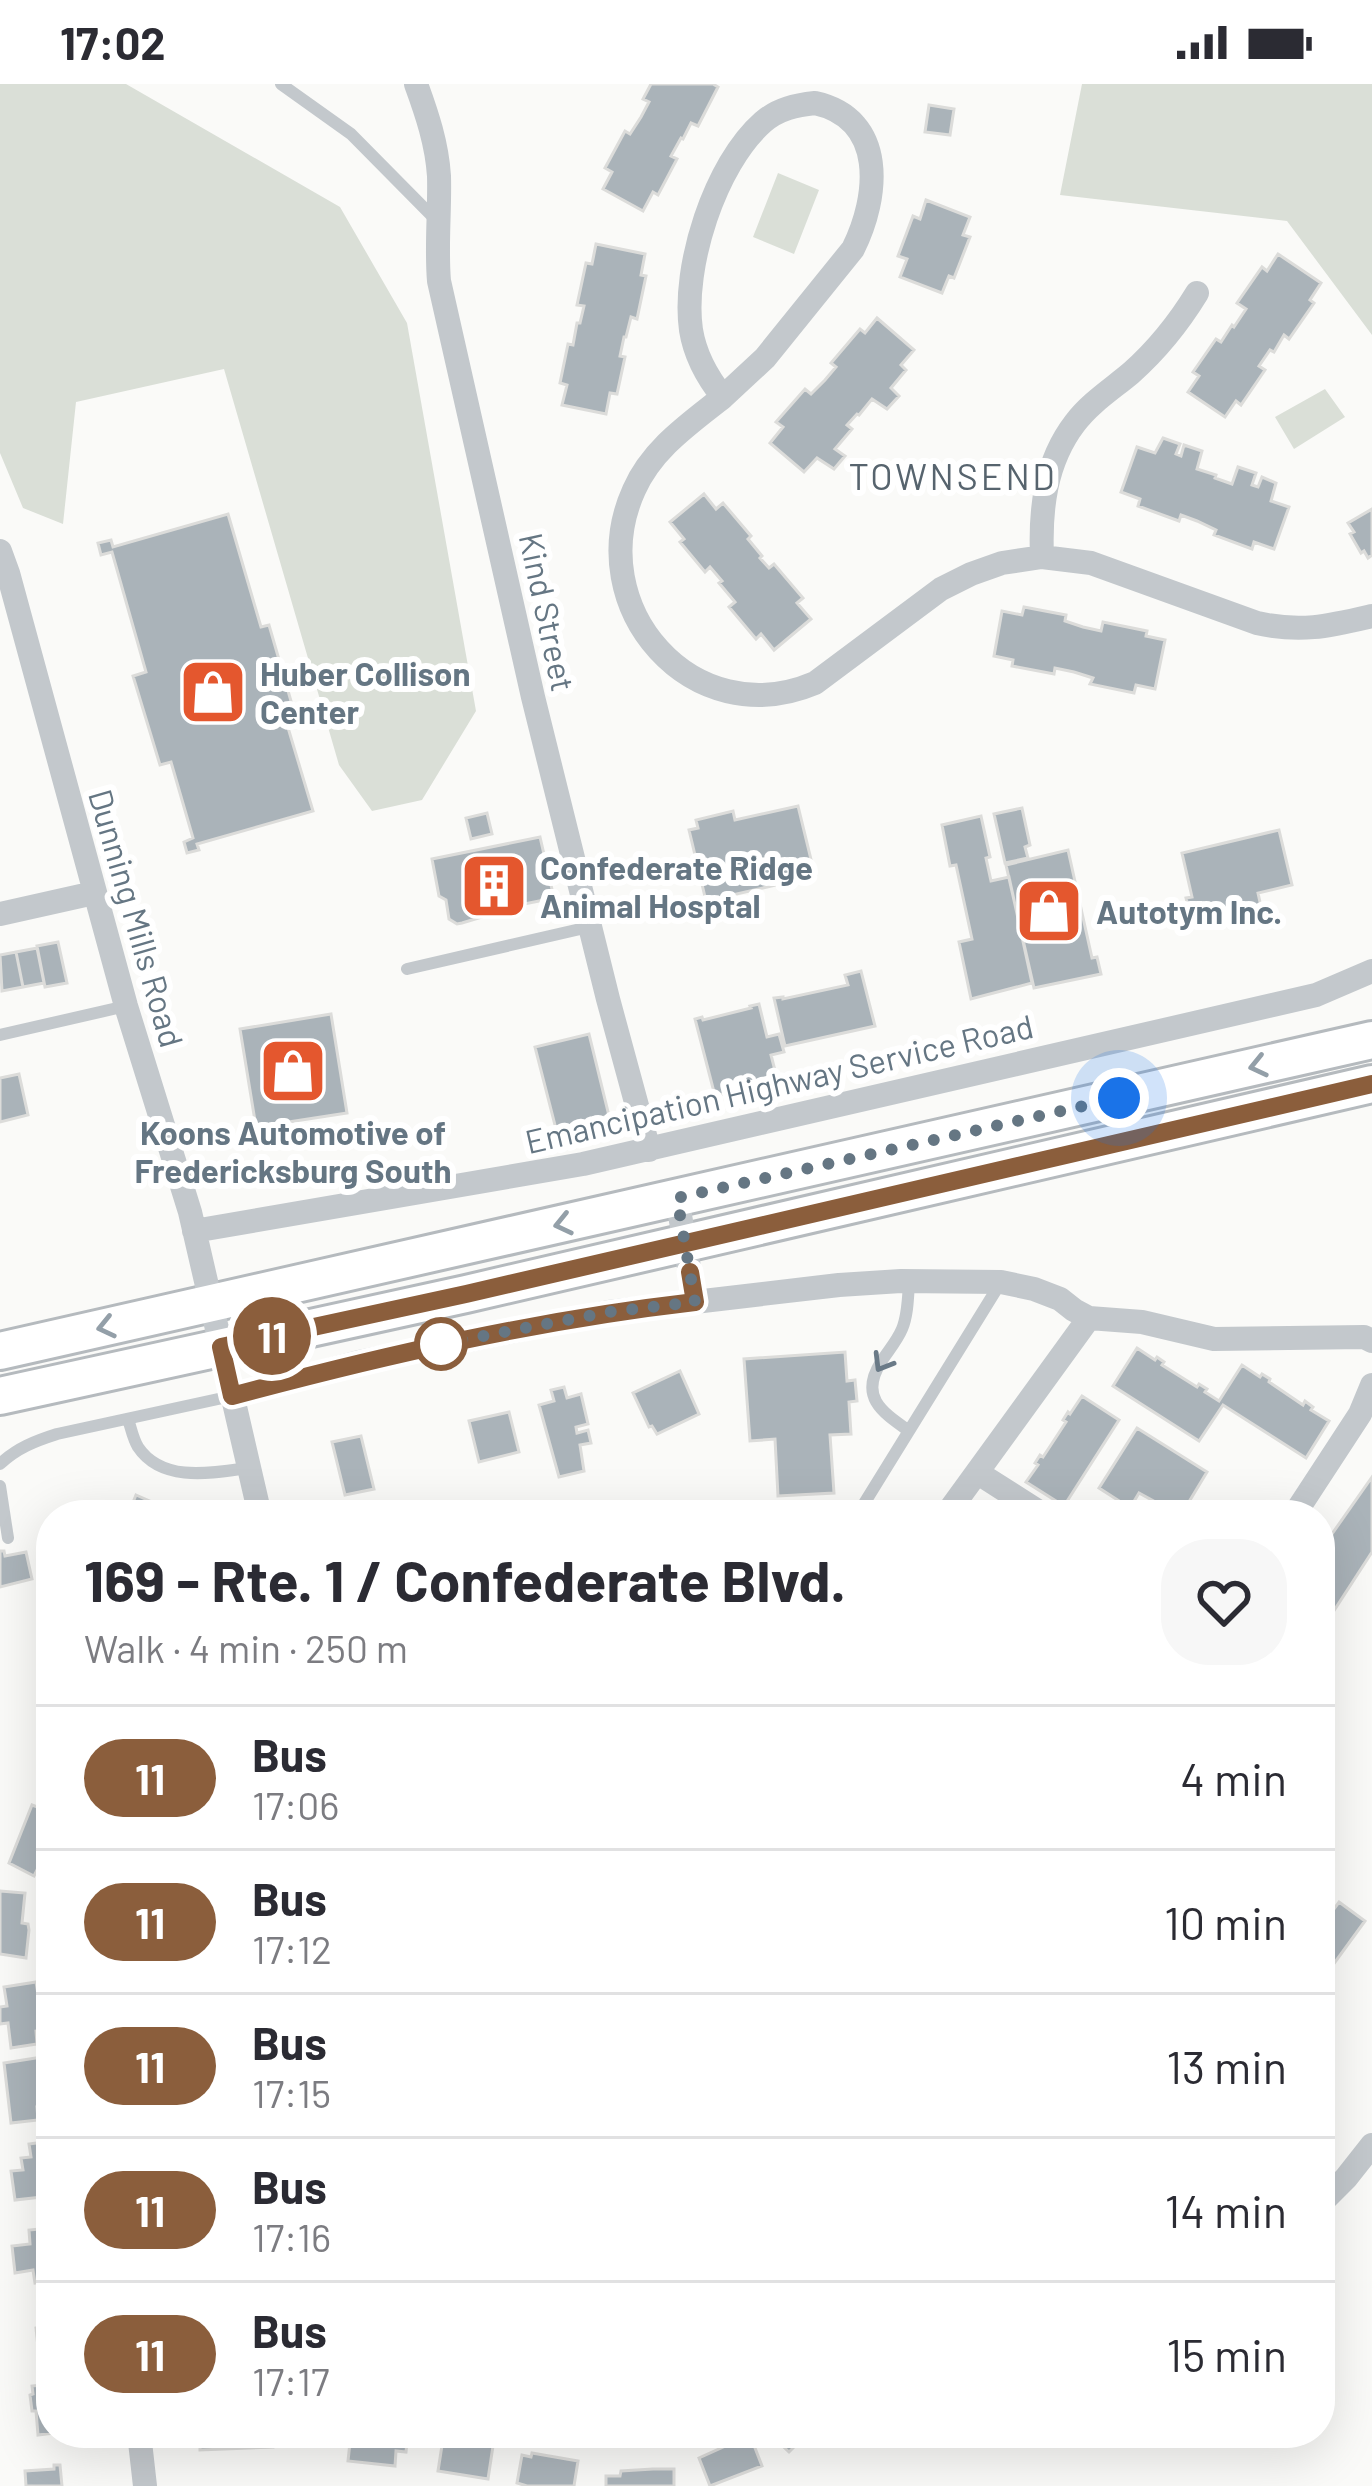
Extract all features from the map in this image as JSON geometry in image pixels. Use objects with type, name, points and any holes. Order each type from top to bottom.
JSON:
[{"type":"main road","points":[[0,1352],[1372,1040]]},
{"type":"main road","points":[[0,1396],[466,1294],[1372,1084]]},
{"type":"street","name":"Kind Street","points":[[416,84],[436,150],[440,281],[533,697],[649,1150]]},
{"type":"street","points":[[723,397],[697,354],[691,329],[695,261],[712,200],[728,168],[764,122],[795,105],[832,107],[858,129],[873,168],[871,200],[853,249],[765,358],[723,397],[665,444],[634,489],[621,537],[621,565],[626,590],[648,638],[664,657],[683,672],[725,691],[749,696],[795,692],[815,683],[970,574],[1042,557],[1091,563],[1279,628],[1319,629],[1372,616]]},
{"type":"street","points":[[1042,557],[1044,496],[1065,438],[1087,409],[1162,344],[1197,293]]},
{"type":"street","name":"Dunning Mills Road","points":[[0,550],[126,1006],[194,1231],[256,1500]]},
{"type":"street","points":[[0,914],[94,893]]},
{"type":"street","name":"Emancipation Highway Service Road","points":[[194,1231],[649,1150],[1316,995],[1372,971]]},
{"type":"street","points":[[677,1198],[695,1302]]},
{"type":"street","points":[[232,1396],[359,1362],[609,1312],[839,1285],[1000,1282],[1060,1299],[1089,1318],[1142,1322],[1188,1335],[1214,1339],[1364,1336],[1372,1341]]},
{"type":"street","points":[[957,1500],[1089,1318]]},
{"type":"street","points":[[1304,1500],[1360,1414],[1372,1385]]},
{"type":"street","points":[[978,1473],[1020,1500]]},
{"type":"street","points":[[1335,2189],[1372,2145]]},
{"type":"street","points":[[141,2448],[145,2486]]},
{"type":"lane","points":[[281,84],[351,134],[438,222]]},
{"type":"lane","points":[[407,969],[590,926]]},
{"type":"lane","points":[[0,1035],[126,1006]]},
{"type":"lane","points":[[908,1431],[880,1410],[871,1382],[900,1334],[909,1282]]},
{"type":"lane","points":[[866,1500],[1000,1282]]},
{"type":"lane","points":[[0,1464],[32,1442],[232,1396]]},
{"type":"lane","points":[[128,1419],[138,1446],[153,1463],[177,1472],[206,1474],[248,1468]]},
{"type":"lane","points":[[0,1486],[8,1538]]},
{"type":"shaded area","points":[[0,84],[126,84],[340,207],[407,323],[476,711],[422,800],[372,811],[339,765],[224,369],[76,402],[63,524],[23,508],[0,453]]},
{"type":"shaded area","points":[[1082,84],[1372,84],[1372,335],[1287,221],[1060,195]]},
{"type":"shaded area","points":[[778,173],[819,190],[794,254],[753,237]]},
{"type":"shaded area","points":[[1325,389],[1345,417],[1294,449],[1275,417]]},
{"type":"building","points":[[651,84],[718,87],[698,126],[691,123],[681,138],[671,156],[677,159],[658,195],[653,192],[643,211],[603,189],[612,172],[605,168],[625,131],[630,134],[641,117]]},
{"type":"building","points":[[929,105],[954,109],[950,135],[925,132]]},
{"type":"building","points":[[926,200],[970,217],[963,235],[970,237],[954,278],[949,276],[942,293],[900,277],[907,259],[898,256],[913,216],[920,219]]},
{"type":"building","points":[[596,244],[645,254],[641,275],[646,276],[637,319],[631,317],[624,337],[617,394],[610,393],[606,414],[562,405],[567,385],[560,383],[568,344],[573,345],[584,306],[577,305],[586,263],[592,264]]},
{"type":"building","points":[[1278,254],[1321,283],[1310,300],[1314,303],[1289,339],[1284,335],[1274,352],[1270,350],[1259,366],[1265,370],[1241,405],[1236,401],[1225,417],[1188,392],[1199,376],[1193,372],[1216,339],[1221,342],[1234,327],[1246,309],[1237,303],[1262,267],[1267,271]]},
{"type":"building","points":[[877,318],[914,350],[891,388],[899,396],[887,409],[872,399],[847,425],[852,429],[835,449],[845,456],[834,469],[817,458],[804,472],[770,443],[783,427],[776,422],[805,389],[811,394],[825,380],[836,367],[831,363],[860,329],[865,333]]},
{"type":"building","points":[[1163,438],[1180,444],[1176,454],[1181,456],[1184,445],[1202,451],[1197,469],[1215,478],[1232,484],[1238,467],[1256,473],[1252,485],[1258,487],[1262,477],[1276,483],[1271,501],[1289,507],[1274,549],[1254,542],[1252,549],[1214,535],[1216,530],[1197,521],[1181,515],[1179,521],[1138,506],[1140,499],[1121,492],[1137,447],[1155,453]]},
{"type":"building","points":[[704,494],[716,509],[723,503],[751,536],[748,539],[760,558],[769,568],[774,564],[803,598],[797,603],[811,619],[774,650],[761,634],[756,639],[729,607],[735,602],[719,583],[722,581],[710,567],[705,572],[670,522]]},
{"type":"building","points":[[1372,509],[1372,555],[1368,558],[1350,534],[1354,532],[1348,523]]},
{"type":"building","name":"Huber Collison Center","points":[[228,514],[261,627],[269,625],[293,708],[283,711],[313,811],[197,844],[199,850],[187,853],[184,842],[193,838],[171,762],[160,765],[133,676],[146,672],[112,552],[101,555],[98,543],[111,540],[113,547]]},
{"type":"building","points":[[1024,607],[1066,615],[1065,621],[1083,627],[1101,631],[1103,622],[1147,631],[1146,636],[1165,640],[1155,689],[1136,685],[1134,693],[1090,684],[1093,678],[1074,672],[1055,668],[1054,674],[1012,666],[1013,660],[994,656],[1002,611],[1022,615]]},
{"type":"building","points":[[798,806],[815,876],[706,901],[689,830],[698,828],[696,820],[733,811],[735,820]]},
{"type":"building","points":[[1022,808],[1028,858],[1005,863],[994,814]]},
{"type":"building","points":[[487,813],[492,834],[471,839],[466,818]]},
{"type":"building","points":[[981,816],[991,881],[1009,877],[1032,983],[971,999],[959,942],[972,939],[942,825]]},
{"type":"building","points":[[1279,830],[1292,885],[1258,893],[1262,911],[1193,927],[1182,853]]},
{"type":"building","name":"Confederate Ridge Animal Hosptal","points":[[540,837],[554,898],[484,912],[482,917],[457,924],[449,919],[432,859]]},
{"type":"building","name":"Autotym Inc.","points":[[1068,850],[1092,958],[1097,957],[1101,974],[1034,988],[1006,865]]},
{"type":"building","points":[[58,942],[67,983],[45,987],[37,946]]},
{"type":"building","points":[[37,948],[44,983],[23,987],[16,952]]},
{"type":"building","points":[[16,952],[23,987],[2,991],[0,955]]},
{"type":"building","points":[[861,971],[875,1026],[785,1046],[774,998],[848,985],[845,975]]},
{"type":"building","points":[[759,1004],[767,1037],[779,1034],[784,1052],[771,1055],[778,1082],[767,1085],[768,1089],[738,1091],[739,1095],[725,1099],[724,1094],[715,1096],[695,1019]]},
{"type":"building","name":"Koons Automotive of Fredericksburg South","points":[[331,1014],[347,1113],[256,1127],[240,1029]]},
{"type":"building","points":[[589,1034],[609,1116],[556,1129],[535,1047]]},
{"type":"building","points":[[19,1074],[28,1115],[0,1122],[0,1078]]},
{"type":"building","points":[[1137,1348],[1219,1401],[1242,1365],[1270,1379],[1303,1405],[1305,1401],[1329,1421],[1306,1458],[1223,1405],[1199,1441],[1113,1386]]},
{"type":"building","points":[[845,1352],[847,1381],[855,1380],[857,1401],[849,1402],[851,1434],[830,1435],[834,1493],[778,1496],[775,1439],[750,1441],[744,1359]]},
{"type":"building","points":[[680,1371],[699,1414],[657,1434],[633,1393]]},
{"type":"building","points":[[564,1387],[567,1398],[581,1394],[588,1424],[576,1427],[577,1433],[588,1430],[591,1443],[580,1445],[584,1471],[559,1477],[539,1405],[554,1401],[551,1390]]},
{"type":"building","points":[[1082,1396],[1119,1420],[1068,1500],[1054,1500],[1026,1482]]},
{"type":"building","points":[[509,1412],[519,1452],[479,1462],[469,1421]]},
{"type":"building","points":[[1137,1428],[1207,1472],[1190,1500],[1152,1500],[1139,1493],[1135,1500],[1118,1500],[1099,1488]]},
{"type":"building","points":[[361,1436],[374,1489],[345,1495],[332,1442]]},
{"type":"building","points":[[1372,1477],[1372,1552],[1335,1609],[1335,1530]]},
{"type":"building","points":[[0,1551],[5,1556],[26,1552],[32,1579],[0,1587]]},
{"type":"building","points":[[32,1805],[36,1806],[36,1872],[34,1876],[9,1863]]},
{"type":"building","points":[[0,1891],[25,1893],[26,1958],[0,1954]]},
{"type":"building","points":[[1339,1902],[1365,1921],[1335,1962],[1335,1907]]},
{"type":"building","points":[[36,1982],[36,2044],[11,2048],[8,2023],[0,2024],[0,2007],[7,2006],[4,1987]]},
{"type":"building","points":[[36,2058],[36,2120],[11,2123],[4,2063]]},
{"type":"building","points":[[36,2143],[36,2198],[15,2200],[11,2171],[23,2170],[21,2158],[31,2157],[29,2144]]},
{"type":"building","points":[[36,2229],[35,2283],[33,2270],[15,2273],[12,2246],[30,2244],[29,2230]]},
{"type":"building","points":[[32,2386],[36,2386],[36,2411],[32,2411]]},
{"type":"building","points":[[349,2448],[406,2448],[406,2452],[396,2451],[395,2466],[348,2461]]},
{"type":"building","points":[[442,2448],[493,2448],[488,2479],[438,2471]]},
{"type":"building","points":[[721,2448],[755,2448],[762,2466],[710,2486],[699,2458]]},
{"type":"building","points":[[532,2453],[578,2461],[574,2486],[517,2483],[522,2455],[531,2457]]},
{"type":"building","points":[[60,2465],[62,2486],[26,2486],[25,2471],[54,2469]]},
{"type":"building","points":[[674,2469],[674,2486],[606,2486],[606,2476],[620,2476],[621,2471]]},
{"type":"bus line","name":"11","points":[[690,1272],[695,1302],[496,1333],[232,1396],[221,1347],[1372,1084]]},
{"type":"place","name":"Huber Collison Center","points":[[213,692]]},
{"type":"place","name":"Confederate Ridge Animal Hosptal","points":[[494,886]]},
{"type":"place","name":"Autotym Inc.","points":[[1049,911]]},
{"type":"place","name":"Koons Automotive of Fredericksburg South","points":[[293,1071]]},
{"type":"district","name":"TOWNSEND","points":[[953,475]]},
{"type":"route","points":[[441,1344],[609,1312],[695,1302],[677,1198],[1119,1098]]}]
